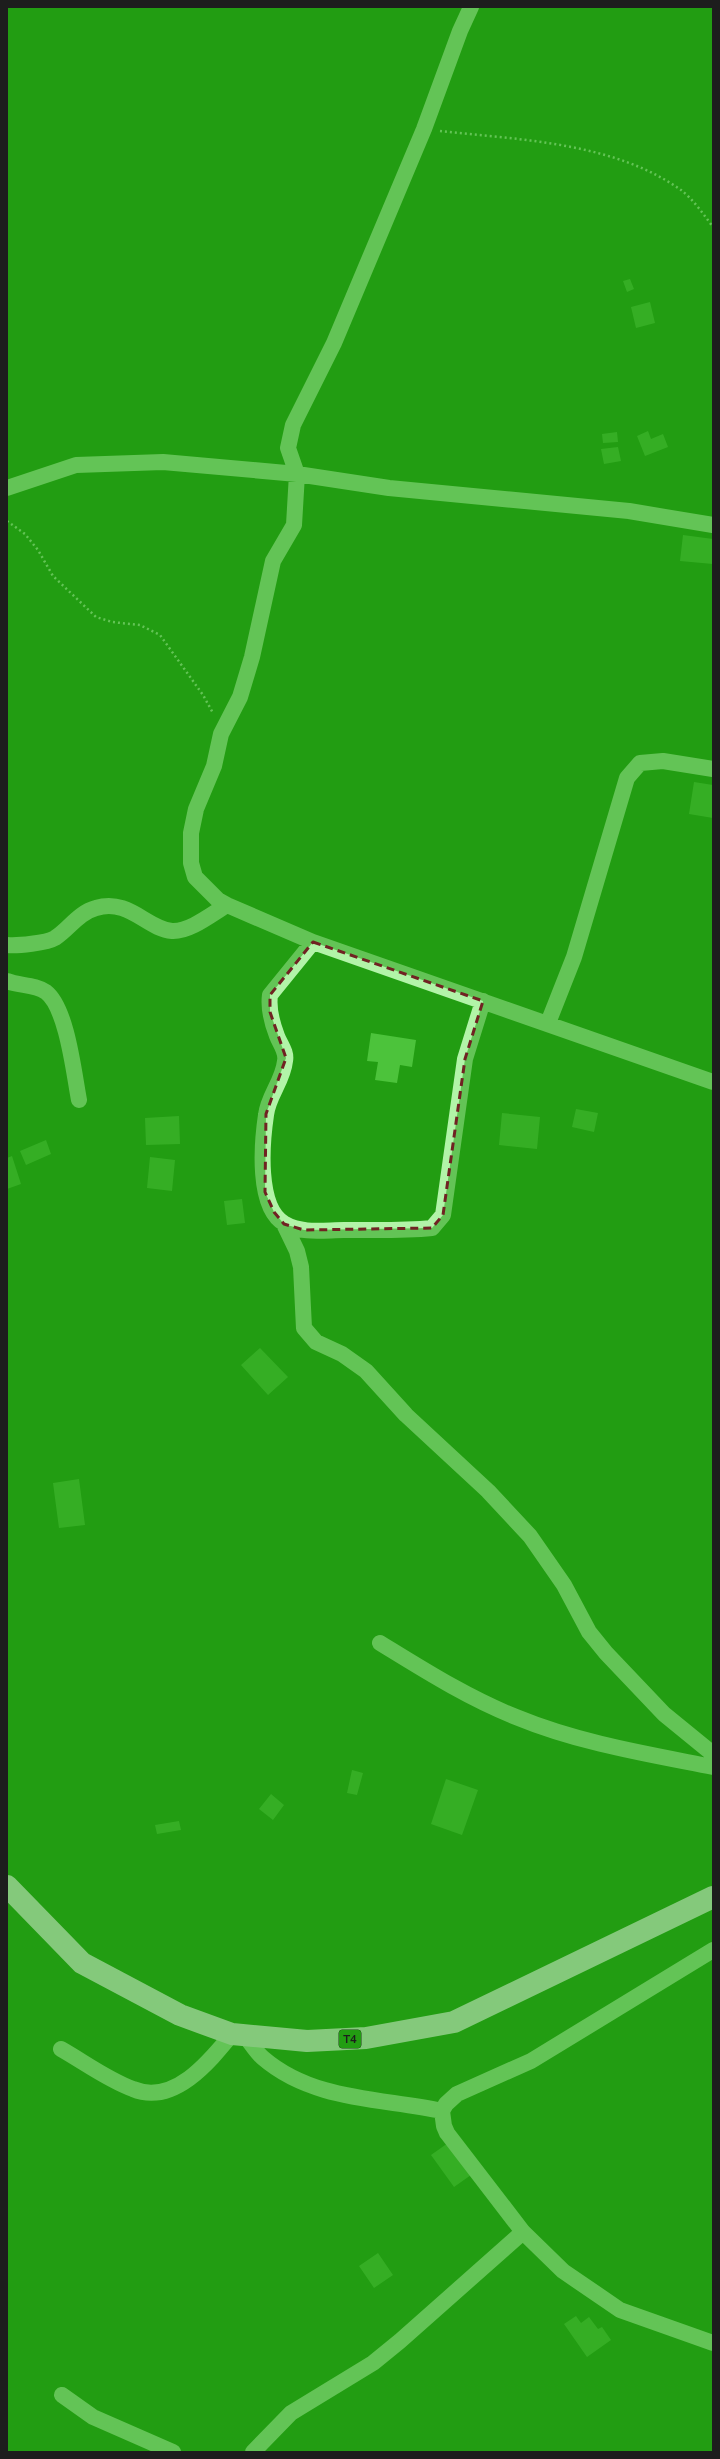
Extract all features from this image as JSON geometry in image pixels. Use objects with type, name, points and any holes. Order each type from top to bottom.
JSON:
[{"type":"highway","name":"T4","points":[[7,1886],[82,1963],[180,2015],[239,2035],[307,2041],[366,2038],[454,2022],[713,1897]]},
{"type":"street","points":[[471,7],[460,32],[424,129],[334,343],[293,425],[288,448],[297,474],[294,524],[274,561],[250,664],[240,697],[221,734],[214,766],[196,809],[190,855],[195,877],[218,900],[227,905],[314,942],[713,1082]]},
{"type":"street","points":[[7,488],[76,465],[118,462],[163,462],[297,474],[389,488],[629,511],[713,524]]},
{"type":"street","points":[[548,1023],[574,957],[627,778],[640,764],[663,761],[713,769]]},
{"type":"street","points":[[7,945],[54,939],[83,913],[97,907],[113,906],[133,912],[160,928],[173,931],[189,926],[227,905]]},
{"type":"street","points":[[314,942],[270,995],[269,1003],[277,1036],[286,1058],[281,1077],[266,1114],[263,1163],[265,1192],[274,1212],[284,1224],[297,1251],[301,1268],[304,1328],[316,1342],[342,1354],[366,1372],[406,1415],[488,1491],[530,1536],[564,1585],[589,1632],[606,1653],[664,1714],[713,1754]]},
{"type":"street","points":[[7,980],[45,992],[56,1003],[68,1037],[79,1100]]},
{"type":"street","points":[[284,1224],[304,1230],[405,1230],[432,1228],[444,1215],[465,1058],[483,1001]]},
{"type":"street","points":[[380,1643],[469,1696],[516,1718],[592,1742],[713,1767]]},
{"type":"street","points":[[713,1950],[531,2061],[457,2094],[446,2104],[442,2111],[444,2126],[448,2133],[523,2232],[563,2271],[620,2310],[713,2343]]},
{"type":"street","points":[[61,2049],[132,2089],[158,2092],[184,2082],[197,2074],[239,2035],[261,2057],[295,2080],[344,2097],[442,2111]]},
{"type":"street","points":[[253,2452],[291,2413],[373,2363],[400,2341],[523,2232]]},
{"type":"street","points":[[62,2395],[93,2417],[173,2452]]},
{"type":"path","points":[[424,129],[530,141],[618,158],[657,176],[682,191],[713,227]]},
{"type":"path","points":[[7,521],[25,534],[38,550],[53,576],[96,617],[112,622],[152,628],[160,635],[203,695],[221,734]]},
{"type":"highlighted area","points":[[313,942],[483,1001],[465,1059],[443,1215],[432,1228],[304,1230],[284,1224],[274,1212],[265,1192],[266,1114],[286,1058],[270,1012],[270,995]]},
{"type":"building","points":[[630,279],[634,289],[627,292],[623,281]]},
{"type":"building","points":[[650,302],[655,323],[636,328],[631,307]]},
{"type":"building","points":[[648,431],[651,439],[663,434],[668,447],[645,456],[637,436]]},
{"type":"building","points":[[617,432],[618,442],[603,443],[602,434]]},
{"type":"building","points":[[618,447],[621,461],[604,464],[601,449]]},
{"type":"building","points":[[683,535],[713,539],[713,564],[680,561]]},
{"type":"building","points":[[694,782],[713,785],[713,818],[689,814]]},
{"type":"building","points":[[371,1033],[416,1040],[412,1067],[400,1065],[397,1083],[375,1080],[378,1062],[367,1061]]},
{"type":"building","points":[[576,1109],[598,1113],[594,1132],[572,1127]]},
{"type":"building","points":[[502,1113],[540,1117],[537,1149],[499,1145]]},
{"type":"building","points":[[179,1116],[180,1144],[146,1145],[145,1118]]},
{"type":"building","points":[[46,1140],[51,1154],[26,1165],[20,1151]]},
{"type":"building","points":[[12,1156],[21,1184],[7,1189],[7,1158]]},
{"type":"building","points":[[150,1157],[175,1160],[172,1191],[147,1188]]},
{"type":"building","points":[[242,1199],[245,1223],[227,1225],[224,1201]]},
{"type":"building","points":[[260,1348],[288,1377],[268,1395],[241,1365]]},
{"type":"building","points":[[79,1479],[85,1525],[59,1528],[53,1483]]},
{"type":"building","points":[[352,1770],[363,1773],[357,1795],[347,1793]]},
{"type":"building","points":[[446,1779],[478,1790],[462,1835],[431,1824]]},
{"type":"building","points":[[271,1794],[284,1805],[273,1820],[259,1809]]},
{"type":"building","points":[[179,1821],[181,1830],[157,1834],[155,1825]]},
{"type":"building","points":[[448,2143],[471,2175],[454,2187],[431,2155]]},
{"type":"building","points":[[378,2253],[393,2275],[374,2288],[359,2266]]},
{"type":"building","points":[[576,2316],[581,2323],[589,2317],[598,2329],[602,2327],[611,2340],[587,2357],[564,2324]]}]
